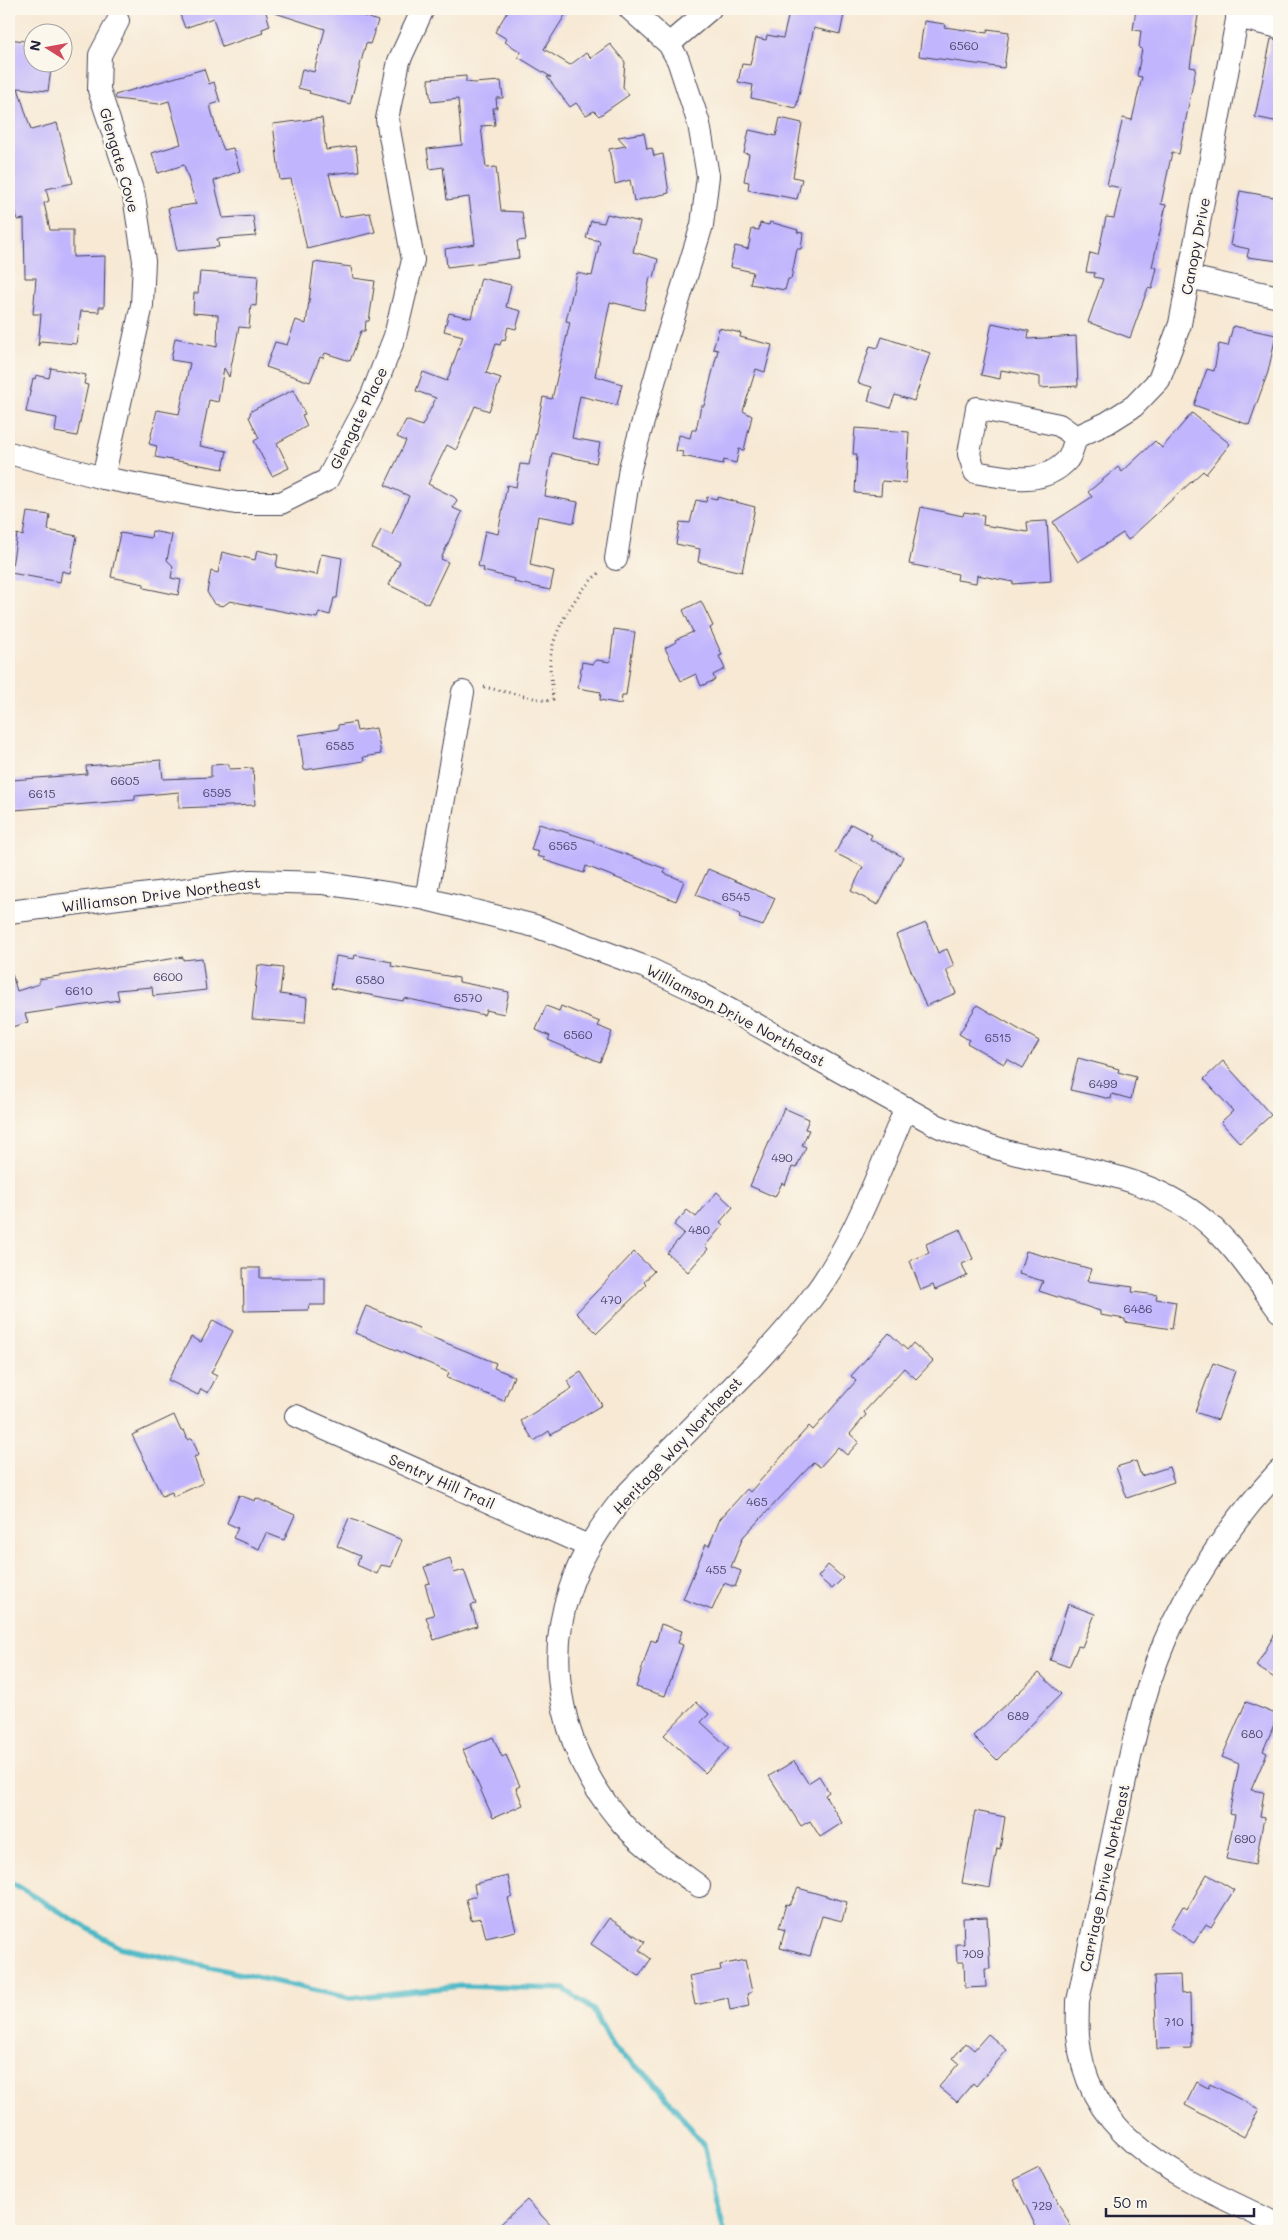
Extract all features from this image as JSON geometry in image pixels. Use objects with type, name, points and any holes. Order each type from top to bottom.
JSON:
[{"type":"street","name":"Glengate Place","points":[[9,453],[103,478],[236,503],[281,503],[327,480],[372,395],[395,336],[413,260],[388,119],[399,61],[423,9]]},
{"type":"street","points":[[616,559],[630,468],[662,354],[702,225],[708,176],[699,124],[678,60],[668,44],[630,9]]},
{"type":"street","points":[[668,44],[710,9]]},
{"type":"street","points":[[1238,13],[1279,26]]},
{"type":"street","name":"Canopy Drive","points":[[1076,437],[1107,423],[1134,406],[1159,380],[1180,324],[1238,13]]},
{"type":"street","name":"Glengate Cove","points":[[103,478],[142,306],[144,270],[134,196],[99,90],[100,55],[118,21]]},
{"type":"street","points":[[1189,277],[1279,297]]},
{"type":"street","points":[[977,408],[1058,425],[1076,437],[1069,458],[1050,474],[1017,480],[976,472],[969,454],[977,408]]},
{"type":"street","points":[[426,899],[463,692]]},
{"type":"street","name":"Williamson Drive Northeast","points":[[9,912],[251,882],[322,883],[426,899],[535,926],[645,967],[696,991],[938,1126],[975,1141],[1012,1152],[1124,1178],[1155,1190],[1187,1208],[1212,1227],[1238,1254],[1279,1311]]},
{"type":"street","name":"Heritage Way Northeast","points":[[699,1886],[643,1843],[616,1817],[588,1777],[570,1736],[560,1687],[560,1638],[569,1590],[588,1546],[620,1501],[785,1331],[812,1297],[832,1268],[856,1223],[906,1108]]},
{"type":"street","name":"Sentry Hill Trail","points":[[296,1416],[588,1546]]},
{"type":"street","name":"Carriage Drive Northeast","points":[[1278,2227],[1162,2166],[1140,2151],[1121,2132],[1100,2104],[1085,2071],[1078,2036],[1078,2001],[1138,1721],[1154,1667],[1172,1624],[1209,1558],[1248,1504],[1279,1471]]},
{"type":"path","points":[[463,692],[470,684],[547,701],[553,699],[550,664],[552,646],[558,627],[590,581],[616,559]]},
{"type":"building","points":[[178,9],[265,9],[270,26],[262,29],[263,33],[222,47],[213,18],[185,28]]},
{"type":"building","points":[[272,9],[343,9],[378,21],[370,44],[366,43],[350,104],[309,93],[310,91],[298,88],[302,69],[314,72],[325,29],[272,12]]},
{"type":"building","points":[[509,9],[569,9],[544,49],[570,65],[586,53],[591,58],[610,44],[625,62],[623,87],[629,95],[599,116],[594,111],[586,115],[576,103],[570,107],[547,77],[551,77],[518,57],[521,52],[505,42],[507,39],[495,32]]},
{"type":"building","points":[[790,9],[845,9],[840,34],[814,28],[796,108],[751,98],[753,85],[738,82],[742,64],[750,65],[756,38],[766,40],[767,35],[783,38]]},
{"type":"building","points":[[1136,9],[1199,9],[1190,67],[1196,68],[1179,154],[1172,152],[1161,204],[1166,205],[1152,267],[1157,268],[1152,289],[1148,288],[1130,338],[1088,322],[1103,279],[1094,277],[1095,273],[1086,272],[1090,253],[1098,255],[1106,217],[1114,218],[1121,188],[1107,185],[1123,118],[1132,120],[1142,77],[1137,76],[1142,49],[1139,48],[1141,31],[1133,30]]},
{"type":"building","points":[[924,21],[945,24],[944,27],[987,33],[988,29],[1009,32],[1004,68],[919,56]]},
{"type":"building","points":[[9,39],[22,41],[22,72],[51,72],[48,91],[18,88],[31,130],[57,123],[73,183],[46,189],[49,201],[44,203],[50,230],[73,230],[73,257],[105,256],[104,307],[99,307],[99,312],[81,311],[76,344],[41,341],[38,346],[41,314],[33,314],[36,278],[25,278],[24,219],[18,220],[15,209],[9,211]]},
{"type":"building","points":[[1271,39],[1279,40],[1279,122],[1255,117]]},
{"type":"building","points":[[204,69],[209,84],[214,82],[220,102],[210,105],[218,136],[224,150],[233,148],[240,171],[214,181],[223,218],[253,216],[256,236],[217,239],[219,247],[177,251],[168,208],[196,204],[184,165],[158,173],[152,153],[181,144],[169,101],[159,104],[116,99],[115,95]]},
{"type":"building","points":[[466,76],[466,82],[501,81],[503,98],[496,98],[497,108],[493,108],[495,125],[481,126],[486,168],[496,167],[501,211],[522,212],[526,240],[517,241],[519,258],[447,267],[445,249],[475,244],[469,197],[447,200],[443,167],[430,169],[427,149],[462,145],[458,99],[431,102],[428,79]]},
{"type":"building","points":[[322,118],[326,150],[355,146],[357,153],[359,171],[329,174],[340,217],[370,213],[375,232],[307,249],[291,179],[280,180],[273,124]]},
{"type":"building","points":[[780,118],[802,123],[793,177],[802,179],[797,199],[748,190],[749,182],[744,181],[749,154],[744,153],[749,130],[776,136]]},
{"type":"building","points":[[644,133],[647,149],[652,148],[654,156],[663,154],[669,193],[634,201],[630,180],[615,184],[609,149],[626,146],[618,137]]},
{"type":"building","points":[[1240,191],[1279,198],[1279,261],[1247,257],[1249,249],[1230,245]]},
{"type":"building","points":[[607,214],[640,222],[633,252],[658,259],[654,278],[650,277],[644,310],[610,302],[595,376],[622,384],[617,405],[580,396],[572,438],[600,443],[596,463],[552,453],[545,496],[578,502],[574,523],[538,516],[530,565],[554,571],[550,590],[514,582],[515,579],[483,571],[484,568],[478,566],[485,531],[498,534],[507,485],[516,487],[520,464],[529,465],[543,397],[552,399],[570,322],[566,321],[577,273],[592,276],[600,241],[586,238],[591,221],[604,223]]},
{"type":"building","points":[[770,222],[803,233],[801,249],[797,249],[791,279],[788,279],[785,290],[750,284],[753,272],[730,267],[735,246],[748,249],[752,229],[759,230],[760,223],[769,225]]},
{"type":"building","points":[[314,262],[351,267],[353,278],[375,281],[369,321],[366,321],[365,331],[361,331],[350,361],[325,353],[323,358],[320,357],[310,382],[266,367],[275,342],[287,345],[296,320],[306,324]]},
{"type":"building","points":[[200,272],[258,276],[256,306],[251,305],[249,328],[239,327],[229,377],[224,368],[218,402],[209,400],[200,446],[227,451],[223,469],[155,457],[157,446],[149,444],[157,410],[179,414],[190,363],[171,360],[175,338],[217,347],[218,315],[193,313],[194,293],[198,293]]},
{"type":"building","points":[[481,278],[511,285],[506,307],[521,311],[516,329],[508,327],[505,340],[502,339],[500,345],[496,344],[486,373],[501,378],[489,411],[475,406],[456,450],[447,445],[428,484],[454,497],[457,500],[453,508],[462,512],[441,559],[448,562],[428,604],[389,585],[400,562],[372,548],[381,530],[392,535],[409,496],[385,485],[406,441],[397,437],[406,420],[422,426],[436,398],[416,391],[423,372],[447,381],[463,336],[444,331],[449,313],[471,318]]},
{"type":"building","points":[[992,323],[1029,331],[1028,339],[1076,336],[1078,386],[1040,388],[1040,377],[1001,370],[1000,379],[981,375]]},
{"type":"building","points":[[1233,326],[1276,335],[1268,372],[1249,425],[1194,405],[1207,369],[1214,371],[1219,344],[1228,346]]},
{"type":"building","points":[[719,328],[741,333],[740,337],[772,345],[765,372],[756,369],[743,411],[752,416],[744,450],[739,449],[736,463],[724,460],[723,464],[682,456],[683,452],[676,451],[679,435],[690,438],[692,430],[696,430],[701,406],[704,406],[718,350],[713,349]]},
{"type":"building","points":[[882,337],[930,353],[914,401],[895,395],[890,408],[868,401],[872,387],[858,383],[870,346],[878,348]]},
{"type":"building","points":[[51,368],[86,375],[84,384],[88,385],[77,436],[55,432],[57,418],[26,412],[33,378],[35,379],[36,375],[49,378]]},
{"type":"building","points":[[293,390],[305,414],[302,415],[307,426],[277,443],[289,468],[272,476],[254,441],[259,438],[249,417],[251,411]]},
{"type":"building","points":[[1192,413],[1230,444],[1206,474],[1203,471],[1128,540],[1123,533],[1078,562],[1053,522],[1092,497],[1088,492],[1118,467],[1122,472],[1155,441],[1162,448]]},
{"type":"building","points":[[855,428],[909,432],[906,483],[882,481],[881,495],[855,493],[857,454],[853,454]]},
{"type":"building","points":[[707,497],[717,499],[717,497],[755,507],[742,572],[698,562],[700,549],[676,544],[680,522],[690,523],[696,500],[706,502]]},
{"type":"building","points":[[921,507],[963,516],[964,512],[984,515],[983,525],[1028,532],[1027,522],[1047,521],[1051,581],[1013,584],[1013,582],[977,575],[976,583],[957,580],[958,574],[909,564]]},
{"type":"building","points":[[27,512],[50,515],[48,530],[77,536],[70,573],[62,571],[60,582],[11,573],[17,534],[23,536]]},
{"type":"building","points":[[152,531],[172,535],[167,560],[173,566],[171,578],[181,580],[178,595],[144,588],[144,584],[111,577],[120,533],[151,538]]},
{"type":"building","points":[[257,550],[278,555],[276,567],[317,575],[321,554],[342,558],[337,598],[334,598],[330,615],[319,612],[317,618],[230,601],[223,606],[214,604],[207,592],[211,571],[218,573],[222,552],[255,560]]},
{"type":"building","points":[[701,601],[713,626],[710,628],[722,655],[719,656],[725,669],[713,675],[715,680],[701,686],[696,674],[681,681],[665,648],[676,642],[675,640],[693,632],[683,610]]},
{"type":"building","points":[[614,629],[635,632],[626,695],[622,695],[621,704],[600,700],[601,692],[578,688],[582,662],[593,664],[597,660],[610,662]]},
{"type":"building","points":[[355,722],[357,731],[376,728],[381,754],[363,757],[364,761],[304,770],[299,735],[338,729],[338,725]]},
{"type":"building","points":[[161,760],[163,779],[211,777],[211,765],[229,764],[229,769],[253,768],[255,805],[179,808],[179,792],[135,796],[135,800],[15,810],[12,780],[87,774],[86,766]]},
{"type":"building","points":[[539,824],[594,841],[594,843],[666,869],[664,873],[684,881],[676,901],[586,866],[584,873],[544,860],[545,858],[537,856],[539,852],[531,850]]},
{"type":"building","points":[[851,824],[872,835],[870,839],[903,857],[878,905],[851,891],[863,867],[835,853]]},
{"type":"building","points":[[708,869],[775,898],[763,926],[739,918],[740,914],[696,895]]},
{"type":"building","points":[[926,923],[938,953],[947,949],[954,966],[946,970],[956,993],[926,1006],[896,935]]},
{"type":"building","points":[[355,955],[392,962],[391,966],[459,978],[459,982],[509,992],[504,1014],[486,1010],[484,1015],[404,998],[403,1001],[331,988],[336,956],[354,959]]},
{"type":"building","points":[[183,957],[183,960],[202,958],[206,990],[153,996],[152,987],[117,990],[119,1000],[25,1014],[28,1022],[9,1028],[9,975],[12,974],[17,991],[39,984],[39,979]]},
{"type":"building","points":[[258,965],[283,968],[280,994],[307,998],[305,1023],[252,1019]]},
{"type":"building","points":[[977,1005],[1039,1041],[1023,1068],[1007,1059],[1004,1064],[967,1043],[969,1040],[959,1034]]},
{"type":"building","points":[[546,1006],[559,1011],[561,1006],[600,1022],[598,1026],[612,1032],[600,1062],[548,1040],[550,1036],[536,1030]]},
{"type":"building","points":[[1078,1058],[1119,1069],[1118,1072],[1136,1077],[1131,1099],[1112,1094],[1111,1099],[1070,1090]]},
{"type":"building","points":[[1223,1061],[1271,1115],[1240,1143],[1221,1122],[1233,1111],[1204,1079]]},
{"type":"building","points":[[784,1108],[809,1119],[805,1129],[809,1130],[802,1145],[806,1147],[796,1168],[792,1167],[785,1185],[782,1183],[775,1197],[750,1186]]},
{"type":"building","points":[[717,1192],[733,1207],[720,1222],[723,1225],[705,1246],[708,1249],[688,1272],[667,1253],[684,1233],[674,1225],[687,1210],[696,1217]]},
{"type":"building","points":[[960,1229],[973,1259],[962,1264],[967,1276],[935,1290],[933,1285],[921,1290],[910,1261],[929,1253],[926,1244]]},
{"type":"building","points":[[1026,1251],[1091,1269],[1087,1281],[1133,1287],[1132,1292],[1157,1295],[1156,1299],[1176,1302],[1172,1329],[1125,1322],[1125,1319],[1100,1315],[1100,1311],[1039,1291],[1043,1281],[1019,1274]]},
{"type":"building","points":[[634,1252],[654,1271],[644,1282],[646,1285],[597,1333],[576,1313]]},
{"type":"building","points":[[243,1268],[260,1268],[260,1278],[325,1278],[325,1305],[309,1305],[308,1310],[244,1311]]},
{"type":"building","points":[[366,1306],[419,1328],[418,1331],[426,1335],[496,1363],[494,1368],[514,1376],[504,1401],[447,1378],[449,1373],[433,1365],[355,1333]]},
{"type":"building","points":[[213,1320],[233,1331],[211,1373],[217,1376],[208,1393],[201,1389],[198,1395],[168,1380],[191,1337],[201,1342]]},
{"type":"building","points":[[889,1333],[907,1350],[913,1343],[933,1361],[916,1379],[904,1368],[864,1412],[866,1415],[850,1434],[859,1442],[847,1455],[838,1447],[820,1467],[814,1462],[743,1537],[731,1567],[741,1571],[735,1587],[724,1583],[712,1610],[683,1599],[706,1544],[709,1546],[720,1519],[747,1489],[750,1492],[809,1426],[813,1430],[856,1381],[851,1376]]},
{"type":"building","points":[[1213,1363],[1235,1371],[1218,1420],[1195,1412]]},
{"type":"building","points":[[581,1372],[602,1405],[551,1435],[549,1431],[534,1441],[521,1421],[572,1388],[567,1381]]},
{"type":"building","points":[[174,1415],[181,1431],[184,1430],[188,1440],[192,1438],[199,1455],[194,1457],[203,1483],[173,1497],[172,1492],[162,1496],[132,1435]]},
{"type":"building","points":[[1136,1461],[1141,1476],[1169,1467],[1174,1482],[1127,1498],[1116,1467]]},
{"type":"building","points":[[239,1495],[255,1501],[256,1498],[295,1515],[284,1540],[266,1533],[259,1549],[233,1538],[238,1528],[227,1523]]},
{"type":"building","points":[[349,1518],[402,1540],[391,1567],[381,1565],[377,1574],[357,1565],[360,1556],[337,1546]]},
{"type":"building","points":[[450,1558],[454,1573],[464,1570],[476,1604],[471,1605],[477,1626],[434,1640],[426,1617],[434,1615],[425,1584],[430,1583],[424,1567]]},
{"type":"building","points":[[828,1565],[843,1578],[832,1589],[818,1577]]},
{"type":"building","points":[[1068,1604],[1095,1614],[1082,1647],[1078,1646],[1069,1667],[1050,1660]]},
{"type":"building","points":[[661,1624],[682,1631],[678,1643],[683,1645],[665,1696],[636,1687],[651,1640],[656,1642]]},
{"type":"building","points":[[1279,1627],[1279,1681],[1256,1666]]},
{"type":"building","points":[[1039,1673],[1061,1694],[997,1760],[973,1736]]},
{"type":"building","points":[[696,1702],[709,1714],[701,1722],[729,1748],[705,1773],[664,1735]]},
{"type":"building","points":[[1246,1702],[1278,1715],[1263,1751],[1267,1753],[1251,1790],[1264,1792],[1260,1817],[1264,1818],[1255,1865],[1226,1859],[1235,1815],[1229,1814],[1239,1764],[1222,1757]]},
{"type":"building","points":[[493,1737],[502,1757],[506,1755],[520,1786],[516,1788],[523,1805],[493,1818],[463,1750]]},
{"type":"building","points":[[794,1761],[808,1783],[819,1776],[829,1792],[825,1795],[842,1823],[820,1837],[810,1821],[801,1826],[769,1776]]},
{"type":"building","points":[[975,1811],[1005,1817],[1000,1849],[997,1848],[990,1888],[962,1883]]},
{"type":"building","points":[[1207,1874],[1234,1890],[1211,1927],[1206,1924],[1194,1943],[1170,1928],[1183,1906],[1187,1909]]},
{"type":"building","points":[[508,1876],[512,1897],[508,1898],[516,1931],[486,1938],[481,1918],[471,1920],[466,1899],[476,1896],[474,1884]]},
{"type":"building","points":[[798,1888],[847,1902],[842,1921],[822,1916],[810,1956],[780,1948],[785,1930],[779,1928],[786,1904],[790,1905]]},
{"type":"building","points":[[987,1917],[990,1969],[985,1969],[986,1987],[965,1988],[964,1962],[957,1962],[956,1944],[964,1944],[963,1918]]},
{"type":"building","points":[[609,1918],[645,1942],[639,1950],[651,1959],[639,1976],[591,1944]]},
{"type":"building","points":[[745,1960],[752,1992],[747,1994],[749,2006],[730,2010],[728,1998],[695,2005],[689,1976],[721,1970],[720,1965]]},
{"type":"building","points":[[1180,1975],[1181,1994],[1190,1993],[1191,2048],[1157,2049],[1154,1976]]},
{"type":"building","points":[[988,2034],[1007,2050],[976,2086],[973,2083],[957,2102],[939,2087],[959,2063],[953,2058],[966,2043],[974,2050]]},
{"type":"building","points":[[1197,2082],[1208,2088],[1210,2084],[1259,2109],[1244,2137],[1185,2105]]},
{"type":"building","points":[[1039,2166],[1073,2231],[1038,2231],[1013,2179]]},
{"type":"building","points":[[527,2200],[556,2231],[493,2231]]},
{"type":"waterway","points":[[9,1881],[119,1947],[350,1998],[461,1986],[564,1989],[593,2010],[614,2049],[652,2079],[704,2145],[724,2231]]}]
